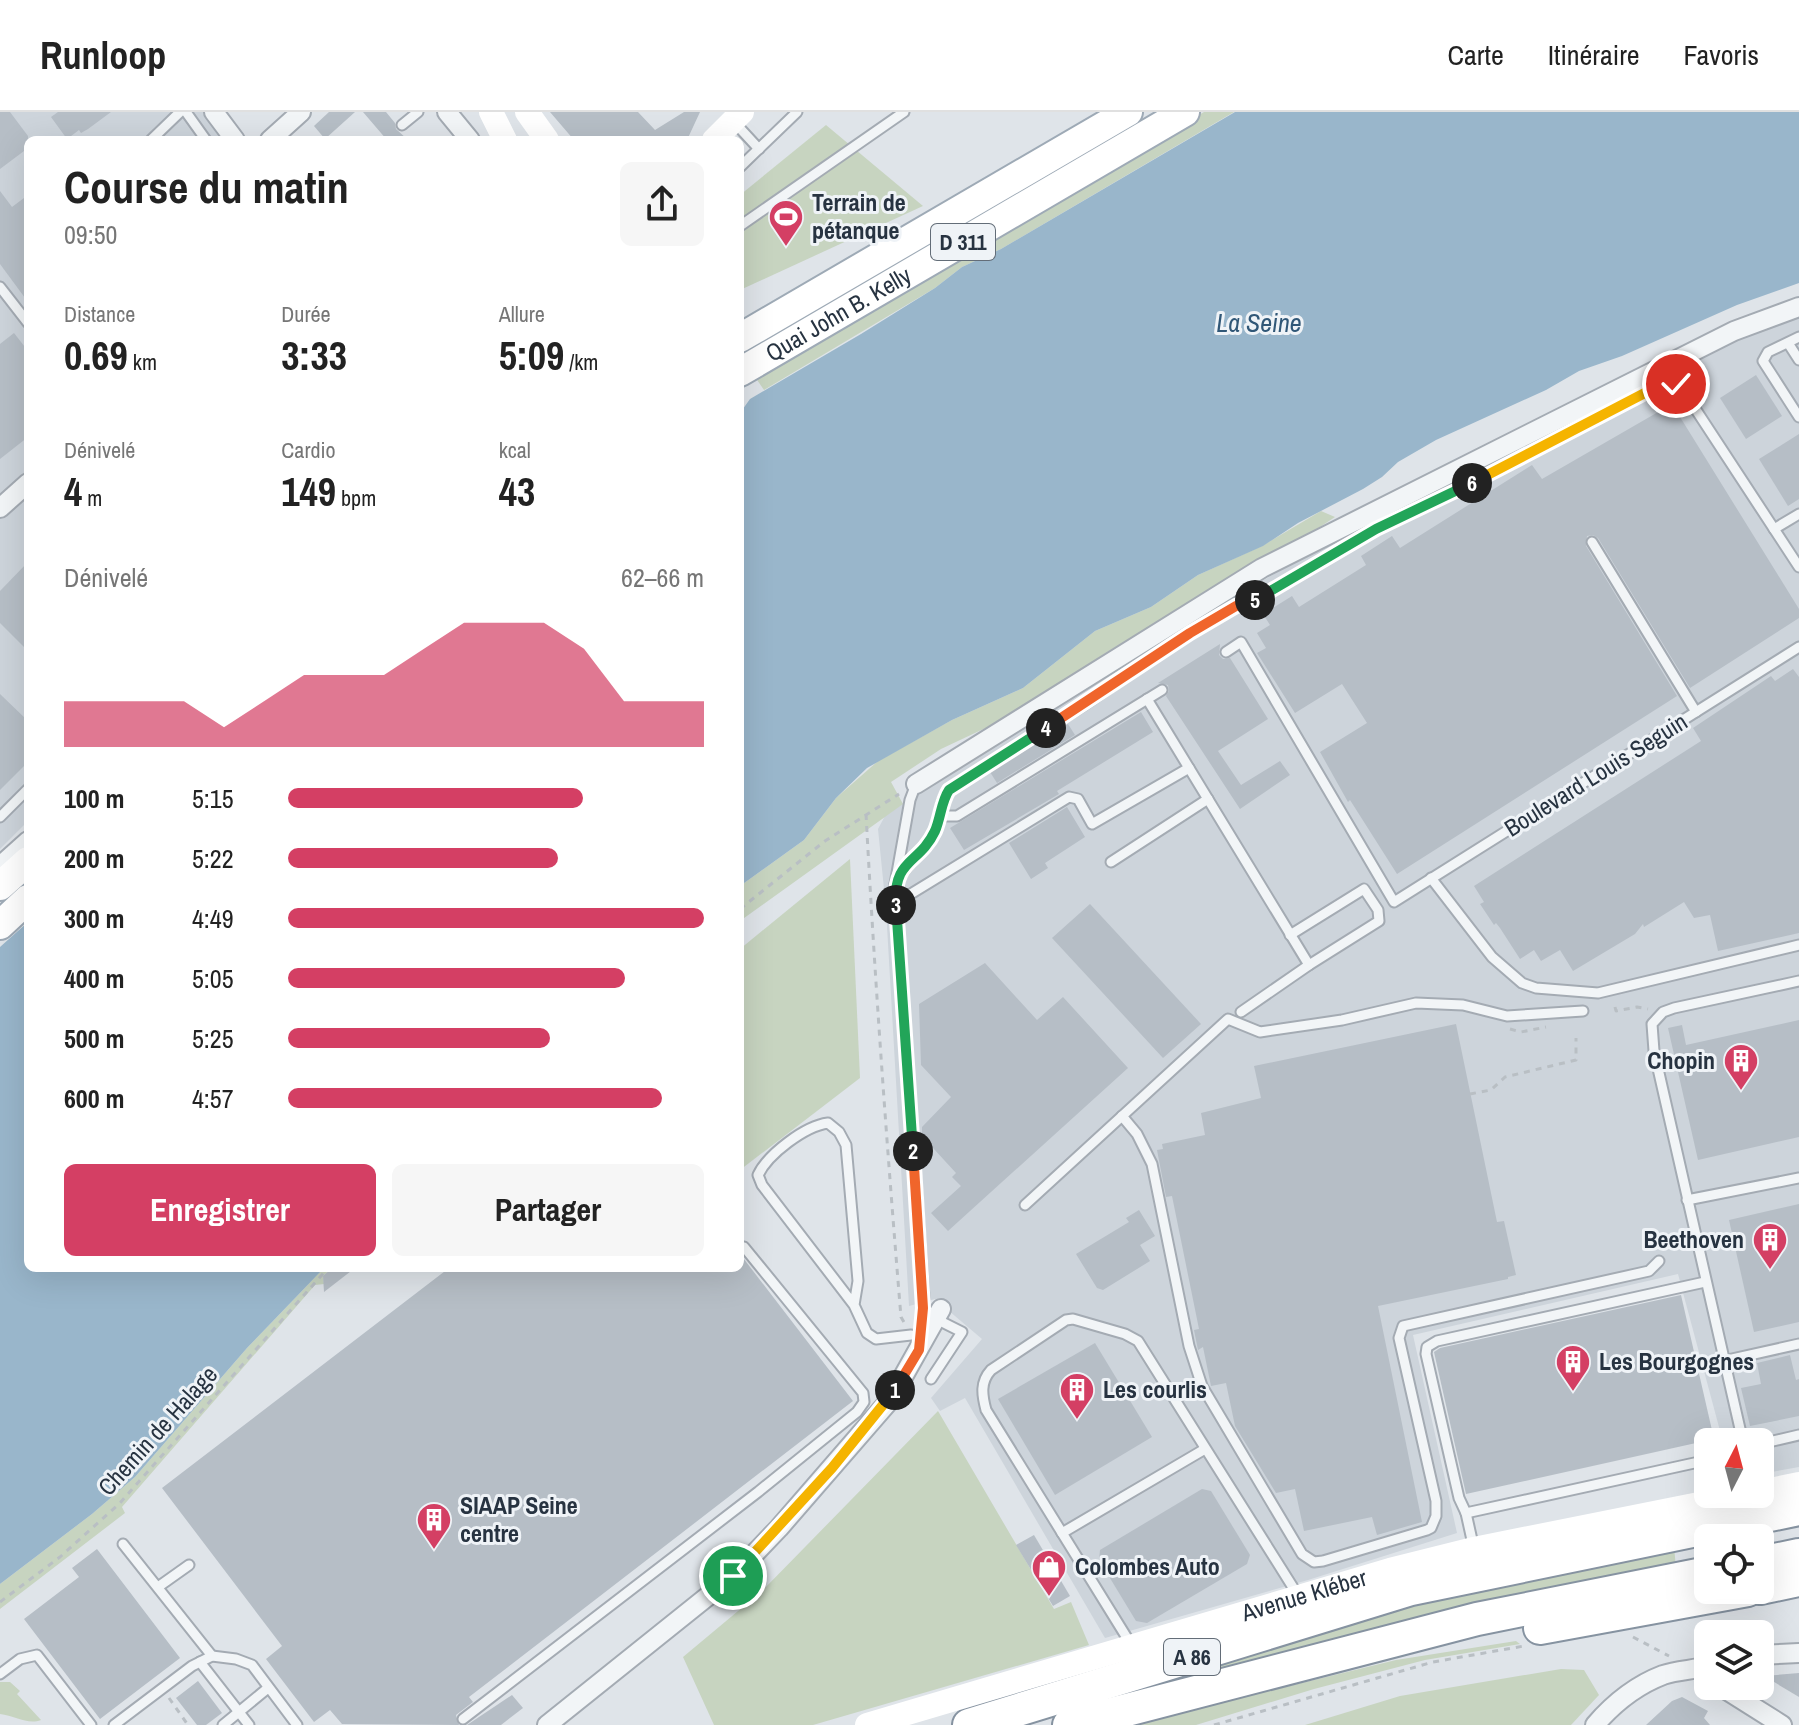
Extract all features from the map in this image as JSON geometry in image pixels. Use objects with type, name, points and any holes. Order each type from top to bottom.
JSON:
[{"type":"highway","name":"A 86","points":[[969,1725],[1411,1589],[1799,1509]]},
{"type":"highway","points":[[1774,1560],[1799,1555]]},
{"type":"highway","name":"A 86","points":[[1069,1725],[1417,1633],[1694,1576]]},
{"type":"highway","points":[[1774,1585],[1799,1580]]},
{"type":"highway","points":[[1417,1633],[1439,1645],[1694,1600]]},
{"type":"main road","name":"Quai John B. Kelly","points":[[744,336],[1128,112]]},
{"type":"main road","name":"Quai John B. Kelly","points":[[744,370],[1185,112]]},
{"type":"main road","points":[[0,886],[24,865]]},
{"type":"main road","points":[[0,925],[24,903]]},
{"type":"street","points":[[214,112],[232,136]]},
{"type":"street","points":[[274,136],[301,112]]},
{"type":"street","points":[[447,112],[467,136]]},
{"type":"street","points":[[491,112],[503,136]]},
{"type":"street","points":[[527,112],[544,136]]},
{"type":"street","points":[[718,136],[738,117]]},
{"type":"street","points":[[916,784],[1262,568],[1734,331],[1799,307]]},
{"type":"street","points":[[0,508],[24,487]]},
{"type":"street","points":[[0,866],[24,845]]},
{"type":"street","points":[[547,1725],[733,1576],[779,1528],[890,1400],[915,1342],[938,1314]]},
{"type":"street","points":[[1774,1489],[1799,1484]]},
{"type":"street","name":"Avenue Kléber","points":[[867,1725],[1299,1597],[1474,1549],[1694,1505]]},
{"type":"street","points":[[1774,1654],[1799,1653]]},
{"type":"street","points":[[1595,1725],[1609,1709],[1647,1683],[1665,1675],[1694,1672]]},
{"type":"street","points":[[1742,1700],[1782,1725]]},
{"type":"lane","points":[[155,136],[180,112]]},
{"type":"lane","points":[[186,112],[203,136]]},
{"type":"lane","points":[[402,125],[418,112]]},
{"type":"lane","points":[[744,163],[797,112]]},
{"type":"lane","points":[[744,223],[904,112]]},
{"type":"lane","points":[[738,117],[759,149]]},
{"type":"lane","points":[[0,287],[24,318]]},
{"type":"lane","points":[[1799,337],[1768,352],[1763,361],[1799,417]]},
{"type":"lane","points":[[1788,343],[1799,360]]},
{"type":"lane","points":[[895,884],[905,865],[926,845],[949,790],[1236,606],[1251,602],[1376,529],[1489,475],[1664,383],[1676,384],[1683,390],[1799,567]]},
{"type":"lane","points":[[1774,529],[1799,514]]},
{"type":"lane","points":[[1592,542],[1696,712]]},
{"type":"lane","name":"Boulevard Louis Seguin","points":[[1226,652],[1241,642],[1394,902],[1799,647]]},
{"type":"lane","points":[[940,816],[957,816],[1162,690]]},
{"type":"lane","points":[[1147,699],[1309,965]]},
{"type":"lane","points":[[896,903],[1069,797],[1078,799],[1092,824],[1189,768]]},
{"type":"lane","points":[[854,1305],[858,1281],[846,1145],[839,1132],[828,1123],[812,1125],[763,1165],[758,1175],[762,1185],[854,1305],[867,1333],[876,1339],[915,1342],[924,1297],[895,884],[910,800],[916,784]]},
{"type":"lane","points":[[0,817],[24,793]]},
{"type":"lane","points":[[1111,862],[1208,799]]},
{"type":"lane","points":[[1431,878],[1492,957],[1522,983],[1536,988],[1598,993],[1799,945]]},
{"type":"lane","points":[[1241,1012],[1379,921],[1378,910],[1364,889],[1290,935]]},
{"type":"lane","points":[[1740,1428],[1652,1042],[1652,1024],[1663,1012],[1799,981]]},
{"type":"lane","points":[[1025,1205],[1228,1019],[1260,1032],[1342,1020],[1416,1003],[1463,1005],[1507,1016],[1583,1011]]},
{"type":"lane","points":[[1122,1116],[1137,1134],[1152,1164],[1189,1346],[1202,1386],[1307,1559],[1320,1562],[1427,1530],[1435,1521],[1436,1501],[1399,1338],[1403,1326],[1649,1271],[1659,1261]]},
{"type":"lane","points":[[1687,1200],[1799,1178]]},
{"type":"lane","points":[[463,1719],[758,1492],[857,1412],[864,1402],[863,1393],[744,1247]]},
{"type":"lane","points":[[1474,1549],[1442,1426],[1427,1347],[1437,1341],[1705,1282]]},
{"type":"lane","points":[[931,1379],[962,1332],[938,1314]]},
{"type":"lane","points":[[1132,1647],[986,1410],[983,1387],[991,1370],[1066,1320],[1073,1319],[1125,1334],[1138,1341],[1299,1597]]},
{"type":"lane","points":[[1723,1361],[1799,1344]]},
{"type":"lane","points":[[1774,1441],[1799,1435]]},
{"type":"lane","points":[[1062,1533],[1205,1449]]},
{"type":"lane","points":[[1466,1513],[1694,1463]]},
{"type":"lane","points":[[123,1544],[212,1656]]},
{"type":"lane","points":[[158,1587],[189,1565]]},
{"type":"lane","points":[[0,1674],[20,1659],[37,1655],[91,1725]]},
{"type":"lane","points":[[114,1725],[212,1656],[252,1665],[297,1725]]},
{"type":"lane","points":[[200,1662],[249,1725]]},
{"type":"lane","points":[[223,1725],[268,1688]]},
{"type":"path","points":[[744,906],[825,841],[916,784]]},
{"type":"path","points":[[866,814],[875,984],[901,1317],[915,1342]]},
{"type":"path","points":[[1615,1007],[1616,1011],[1637,1007],[1663,1012]]},
{"type":"path","points":[[1470,1094],[1491,1090],[1505,1077],[1576,1060],[1576,1038]]},
{"type":"path","name":"Chemin de Halage","points":[[0,1602],[60,1557],[120,1503],[324,1272]]},
{"type":"path","points":[[1629,1635],[1694,1667]]},
{"type":"path","points":[[1214,1725],[1433,1662],[1536,1644]]},
{"type":"path","points":[[162,1689],[188,1725]]},
{"type":"shaded area","points":[[0,112],[207,112],[225,136],[24,136],[24,825],[0,849]]},
{"type":"shaded area","points":[[1799,317],[1799,1467],[1774,1471],[1774,1428],[1719,1428],[1678,1274],[1413,1335],[1457,1533],[1308,1580],[1105,1638],[965,1398],[940,1411],[931,1398],[982,1339],[935,1299],[909,1306],[886,909],[878,829],[886,814],[1185,626],[1324,545],[1676,363]]},
{"type":"green space","points":[[1204,112],[1234,112],[1001,249],[962,267],[935,288],[764,390],[753,374]]},
{"type":"green space","name":"Terrain de pétanque","points":[[826,125],[923,206],[744,288],[744,192]]},
{"type":"green space","points":[[1321,511],[1335,517],[1296,543],[1107,652],[1011,716],[941,749],[891,782],[903,804],[744,918],[744,883],[804,840],[836,798],[878,761],[952,720],[1023,688],[1095,631],[1151,607],[1198,575],[1262,546]]},
{"type":"green space","points":[[850,859],[860,1078],[744,1167],[744,946]]},
{"type":"green space","points":[[320,1272],[328,1272],[323,1276],[324,1284],[315,1285],[122,1507],[125,1513],[0,1609],[0,1584],[135,1477],[247,1348]]},
{"type":"green space","points":[[938,1411],[1054,1609],[1071,1602],[1089,1645],[813,1725],[714,1725],[683,1657],[762,1591]]},
{"type":"green space","points":[[1674,1547],[1676,1567],[1284,1653],[1005,1725],[1458,1587]]},
{"type":"green space","points":[[1516,1641],[1520,1644],[1425,1660],[1314,1689],[1196,1725],[1130,1725],[1396,1660]]},
{"type":"green space","points":[[1561,1669],[1584,1670],[1599,1695],[1571,1725],[1305,1725],[1400,1696]]},
{"type":"green space","points":[[0,1682],[10,1682],[20,1691],[17,1694],[41,1720],[26,1721],[0,1714]]},
{"type":"water","name":"La Seine","points":[[1235,112],[1799,112],[1799,283],[1737,305],[1622,356],[1579,371],[1546,390],[1436,440],[1398,462],[1363,489],[1298,523],[1263,546],[1198,575],[1151,607],[1095,631],[1023,688],[952,720],[867,768],[836,798],[804,840],[744,883],[744,407],[750,399],[935,288],[962,267],[1001,249]]},
{"type":"water","points":[[24,926],[24,1272],[320,1272],[247,1348],[135,1477],[0,1584],[0,947]]},
{"type":"building","points":[[0,112],[10,112],[28,136],[24,136],[24,151],[0,169]]},
{"type":"building","points":[[58,112],[111,112],[88,129],[81,133],[79,130],[71,136],[65,136],[51,117]]},
{"type":"building","points":[[329,112],[355,112],[328,136],[322,136],[314,126]]},
{"type":"building","points":[[363,112],[386,112],[404,136],[384,136]]},
{"type":"building","points":[[550,112],[638,112],[655,130],[684,112],[700,112],[689,136],[571,136]]},
{"type":"building","points":[[0,191],[12,207],[24,198],[24,297],[0,264]]},
{"type":"building","points":[[14,333],[24,346],[24,440],[0,459],[0,344]]},
{"type":"building","points":[[1756,375],[1782,416],[1746,439],[1720,398]]},
{"type":"building","points":[[1672,404],[1799,609],[1799,618],[1690,688],[1598,538],[1587,536],[1586,546],[1677,696],[1397,874],[1350,800],[1348,802],[1320,752],[1367,723],[1342,684],[1295,713],[1257,653],[1266,648],[1257,633],[1270,625],[1263,614],[1292,596],[1299,607],[1366,565],[1361,556],[1392,536],[1400,548],[1532,465],[1542,479]]},
{"type":"building","points":[[1799,434],[1799,499],[1788,506],[1759,459]]},
{"type":"building","points":[[24,566],[24,647],[0,623],[0,591]]},
{"type":"building","points":[[1220,644],[1219,655],[1223,659],[1230,658],[1268,719],[1218,751],[1241,785],[1280,761],[1290,775],[1240,809],[1166,696],[1168,685],[1158,683]]},
{"type":"building","points":[[1793,669],[1799,677],[1799,933],[1718,951],[1710,915],[1694,918],[1684,902],[1644,927],[1643,924],[1635,934],[1573,971],[1560,950],[1541,961],[1534,950],[1520,959],[1480,904],[1484,902],[1474,886],[1701,741],[1693,728],[1771,676],[1775,681]]},
{"type":"building","points":[[0,694],[24,717],[24,766],[0,790]]},
{"type":"building","points":[[1141,712],[1153,732],[1057,791],[1059,794],[964,850],[950,828]]},
{"type":"building","points":[[1068,724],[1075,735],[997,783],[990,772]]},
{"type":"building","points":[[1067,807],[1085,837],[1045,863],[1048,868],[1031,879],[1009,843]]},
{"type":"building","points":[[1090,904],[1201,1024],[1163,1058],[1052,938]]},
{"type":"building","points":[[985,963],[1037,1020],[1063,997],[1128,1068],[948,1231],[931,1213],[961,1186],[952,1177],[956,1173],[922,1136],[922,1127],[951,1097],[921,1065],[919,1004]]},
{"type":"building","name":"Chopin","points":[[1799,1020],[1799,1137],[1698,1160],[1668,1028],[1682,1025],[1686,1045]]},
{"type":"building","points":[[1456,1024],[1497,1222],[1504,1221],[1516,1275],[1378,1306],[1422,1522],[1377,1535],[1372,1517],[1304,1531],[1295,1489],[1276,1493],[1235,1426],[1226,1383],[1211,1386],[1203,1347],[1198,1350],[1194,1330],[1199,1329],[1172,1196],[1166,1197],[1157,1150],[1163,1149],[1162,1144],[1205,1135],[1201,1113],[1261,1098],[1254,1066]]},
{"type":"building","name":"Beethoven","points":[[1799,1204],[1799,1322],[1754,1332],[1729,1220]]},
{"type":"building","points":[[1139,1210],[1155,1236],[1140,1245],[1150,1261],[1103,1290],[1097,1288],[1076,1254],[1129,1222],[1126,1218]]},
{"type":"building","name":"SIAAP Seine centre","points":[[744,1259],[853,1401],[469,1697],[473,1702],[456,1715],[459,1725],[342,1724],[330,1710],[314,1722],[266,1659],[282,1646],[162,1488],[444,1272],[744,1272]]},
{"type":"building","points":[[328,1272],[350,1272],[324,1292],[323,1276]]},
{"type":"building","name":"Les Bourgognes","points":[[1681,1295],[1711,1428],[1694,1428],[1694,1443],[1466,1494],[1434,1352],[1440,1348]]},
{"type":"building","name":"Les courlis","points":[[1095,1343],[1152,1437],[1055,1495],[998,1399]]},
{"type":"building","points":[[1790,1355],[1796,1380],[1799,1379],[1799,1416],[1750,1426],[1741,1388],[1761,1384],[1757,1363]]},
{"type":"building","points":[[1202,1489],[1211,1491],[1250,1555],[1247,1564],[1147,1623],[1136,1621],[1099,1560],[1100,1550]]},
{"type":"building","points":[[1034,1535],[1070,1596],[1053,1606],[1016,1545]]},
{"type":"building","points":[[97,1549],[180,1658],[100,1719],[24,1619],[79,1577],[72,1568]]},
{"type":"building","points":[[1799,1673],[1799,1697],[1774,1682],[1774,1675]]},
{"type":"building","points":[[198,1681],[222,1713],[206,1725],[197,1725],[176,1698]]},
{"type":"building","points":[[512,1695],[523,1708],[501,1725],[467,1725]]},
{"type":"building","points":[[1682,1697],[1708,1711],[1704,1718],[1710,1725],[1646,1725],[1672,1701]]},
{"type":"place","name":"Terrain de pétanque","points":[[786,248]]},
{"type":"place","name":"Chopin","points":[[1741,1092]]},
{"type":"place","name":"Beethoven","points":[[1770,1271]]},
{"type":"place","name":"Les Bourgognes","points":[[1573,1393]]},
{"type":"place","name":"Les courlis","points":[[1077,1421]]},
{"type":"place","name":"SIAAP Seine centre","points":[[434,1551]]},
{"type":"place","name":"Colombes Auto","points":[[1049,1598]]},
{"type":"route","points":[[733,1576],[890,1400],[919,1350],[924,1297],[895,884],[905,865],[933,834],[943,799],[949,790],[1236,606],[1251,602],[1342,552],[1376,529],[1489,475],[1664,383],[1676,384]]}]
